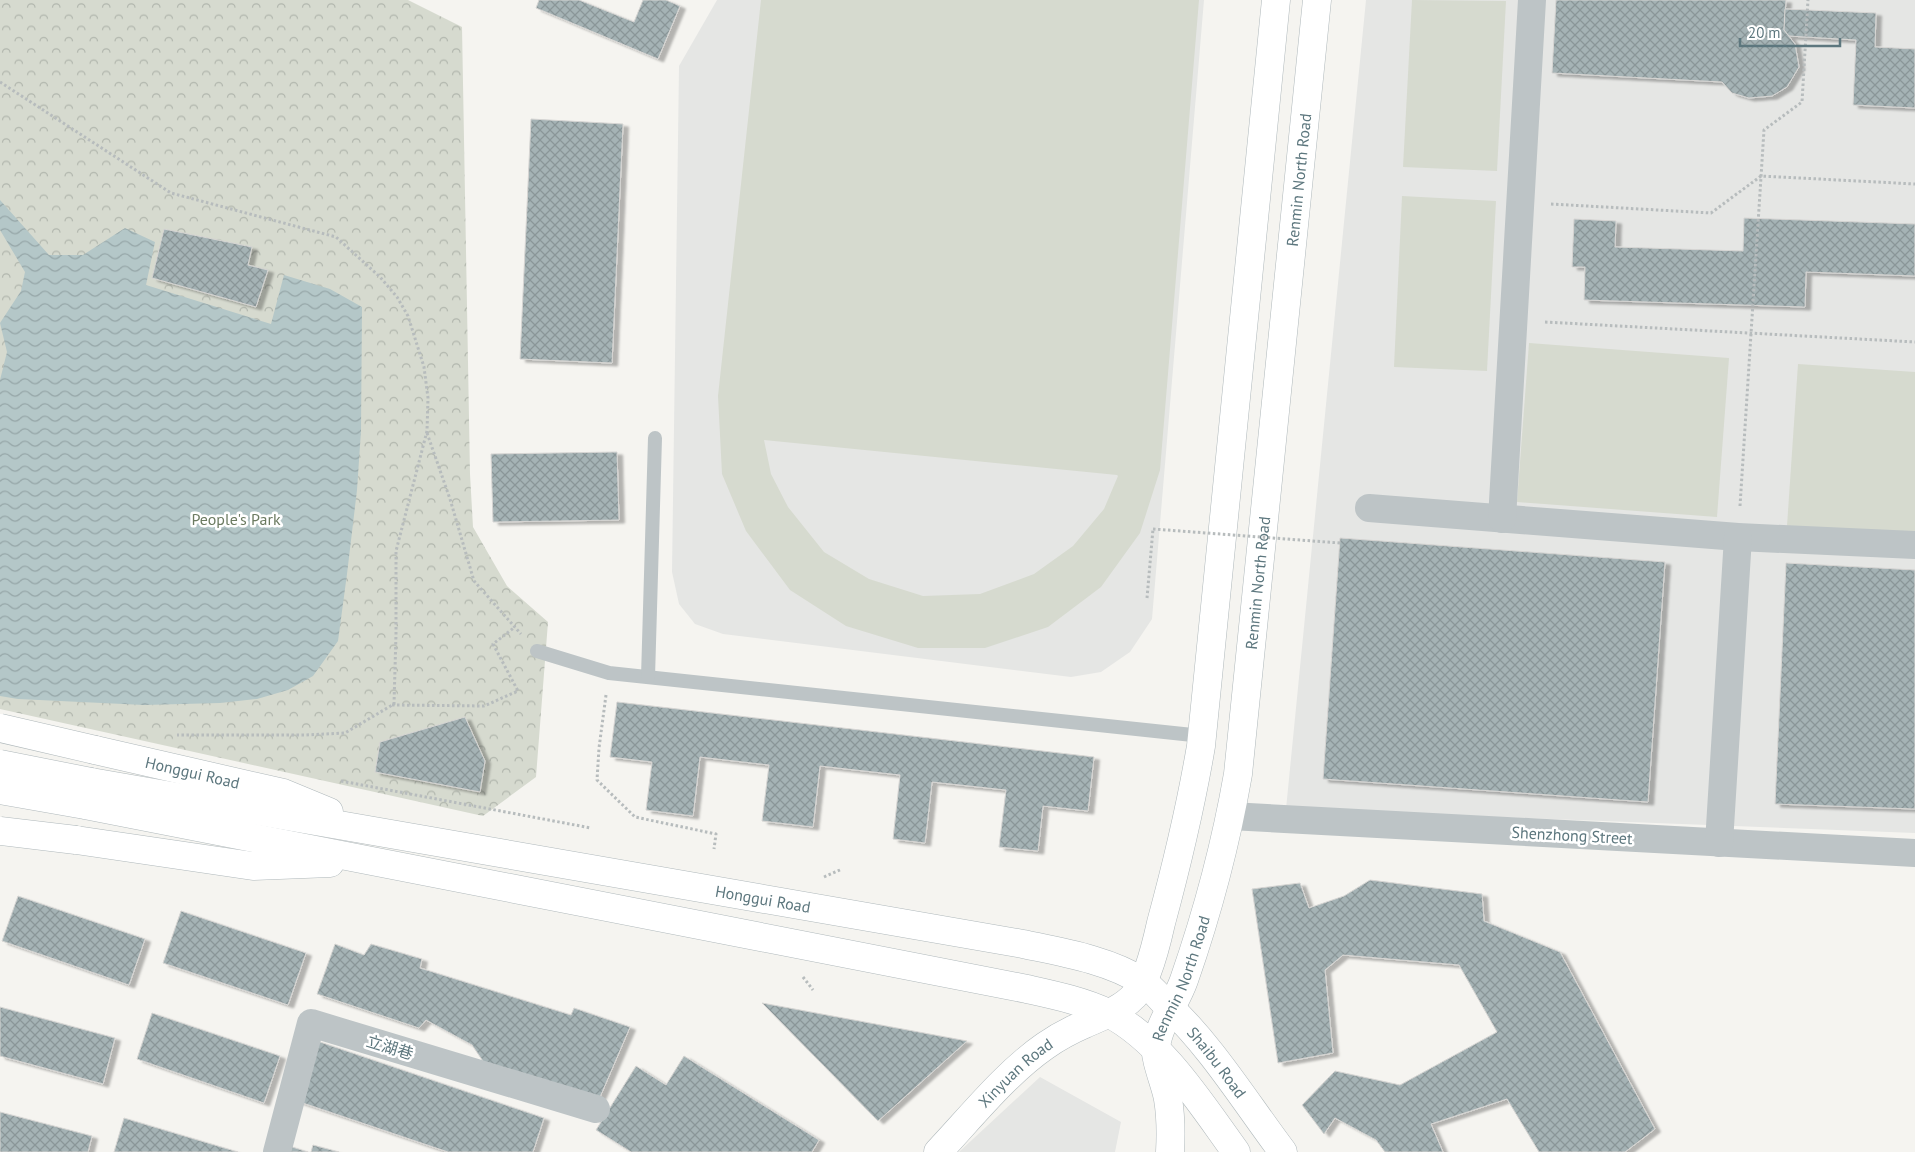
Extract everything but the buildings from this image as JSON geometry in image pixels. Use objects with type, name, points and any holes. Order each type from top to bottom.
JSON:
[{"type":"street","points":[[1236,1152],[1192,1091],[1155,1049],[1135,1032],[1108,1014],[1124,1005],[1136,995],[1143,982],[1172,886],[1194,789],[1202,736],[1276,0]]},
{"type":"street","name":"Renmin North Road","points":[[1170,1152],[1172,1126],[1168,1098],[1155,1049],[1161,1029],[1183,982],[1208,899],[1230,816],[1242,741],[1317,0]]},
{"type":"street","points":[[1502,518],[1515,320],[1532,0]]},
{"type":"street","points":[[1368,508],[1738,537],[1915,545]]},
{"type":"street","points":[[1719,842],[1738,537]]},
{"type":"street","name":"Honggui Road","points":[[0,728],[283,793],[379,832]]},
{"type":"street","name":"Honggui Road","points":[[0,764],[88,793],[376,861],[1028,989],[1086,1004],[1108,1014]]},
{"type":"street","name":"Honggui Road","points":[[0,790],[88,793],[379,832],[1023,944],[1080,957],[1105,965],[1143,982]]},
{"type":"street","name":"Shenzhong Street","points":[[1230,816],[1915,853]]},
{"type":"street","name":"Honggui Road","points":[[0,831],[253,866],[376,861]]},
{"type":"street","name":"Shaibu Road","points":[[1143,982],[1172,1009],[1204,1046],[1283,1152]]},
{"type":"street","name":"Xinyuan Road","points":[[938,1152],[1030,1057],[1064,1034],[1108,1014]]},
{"type":"street","name":"立湖巷","points":[[277,1152],[311,1023],[596,1110]]},
{"type":"lane","points":[[648,677],[655,438]]},
{"type":"lane","points":[[537,651],[609,672],[648,677],[1202,736]]},
{"type":"path","points":[[1738,537],[1764,130],[1802,102],[1808,0]]},
{"type":"path","points":[[0,82],[171,193],[336,237],[380,276],[397,297],[408,316],[424,367],[428,398],[427,431],[396,551],[396,644],[394,704],[392,705]]},
{"type":"path","points":[[1521,202],[1711,213],[1761,176],[1915,184]]},
{"type":"path","points":[[1515,320],[1915,342]]},
{"type":"path","points":[[427,431],[450,499],[474,581],[537,651]]},
{"type":"path","points":[[1147,598],[1154,528],[1340,544]]},
{"type":"path","points":[[172,734],[304,735],[345,733],[392,705],[484,706],[518,691],[493,644],[515,626]]},
{"type":"path","points":[[609,672],[599,748],[598,780],[635,817],[716,834],[714,849]]},
{"type":"path","points":[[505,813],[591,828]]},
{"type":"shaded area","points":[[717,0],[1204,0],[1152,619],[1130,652],[1101,672],[1071,677],[723,634],[695,624],[679,604],[672,572],[679,66]]},
{"type":"shaded area","points":[[1366,0],[1915,0],[1915,833],[1286,809]]},
{"type":"shaded area","points":[[1040,1077],[1121,1122],[1115,1152],[959,1152]]},
{"type":"green space","name":"People's Park","points":[[0,0],[408,0],[462,27],[470,474],[473,527],[507,586],[548,622],[536,777],[483,816],[0,709]]},
{"type":"green space","points":[[761,0],[1199,0],[1160,470],[1140,533],[1101,587],[1048,627],[985,648],[918,648],[846,626],[790,590],[746,531],[722,474],[718,396]],"holes":[[[764,440],[1117,475],[1104,509],[1073,546],[1034,574],[980,594],[923,596],[869,579],[824,552],[788,507],[771,474]]]},
{"type":"green space","points":[[1412,0],[1506,1],[1497,171],[1403,167]]},
{"type":"green space","points":[[1402,196],[1496,201],[1487,371],[1394,367]]},
{"type":"green space","points":[[1529,343],[1729,358],[1717,517],[1517,502]]},
{"type":"green space","points":[[1798,364],[1915,372],[1915,533],[1787,526]]},
{"type":"water","points":[[0,200],[49,255],[83,255],[125,228],[155,242],[146,285],[271,324],[284,275],[330,289],[362,307],[361,431],[357,490],[347,574],[338,641],[313,676],[288,690],[257,699],[220,703],[144,705],[18,699],[0,696],[0,380],[7,352],[0,323],[21,291],[25,272],[0,230]]}]
